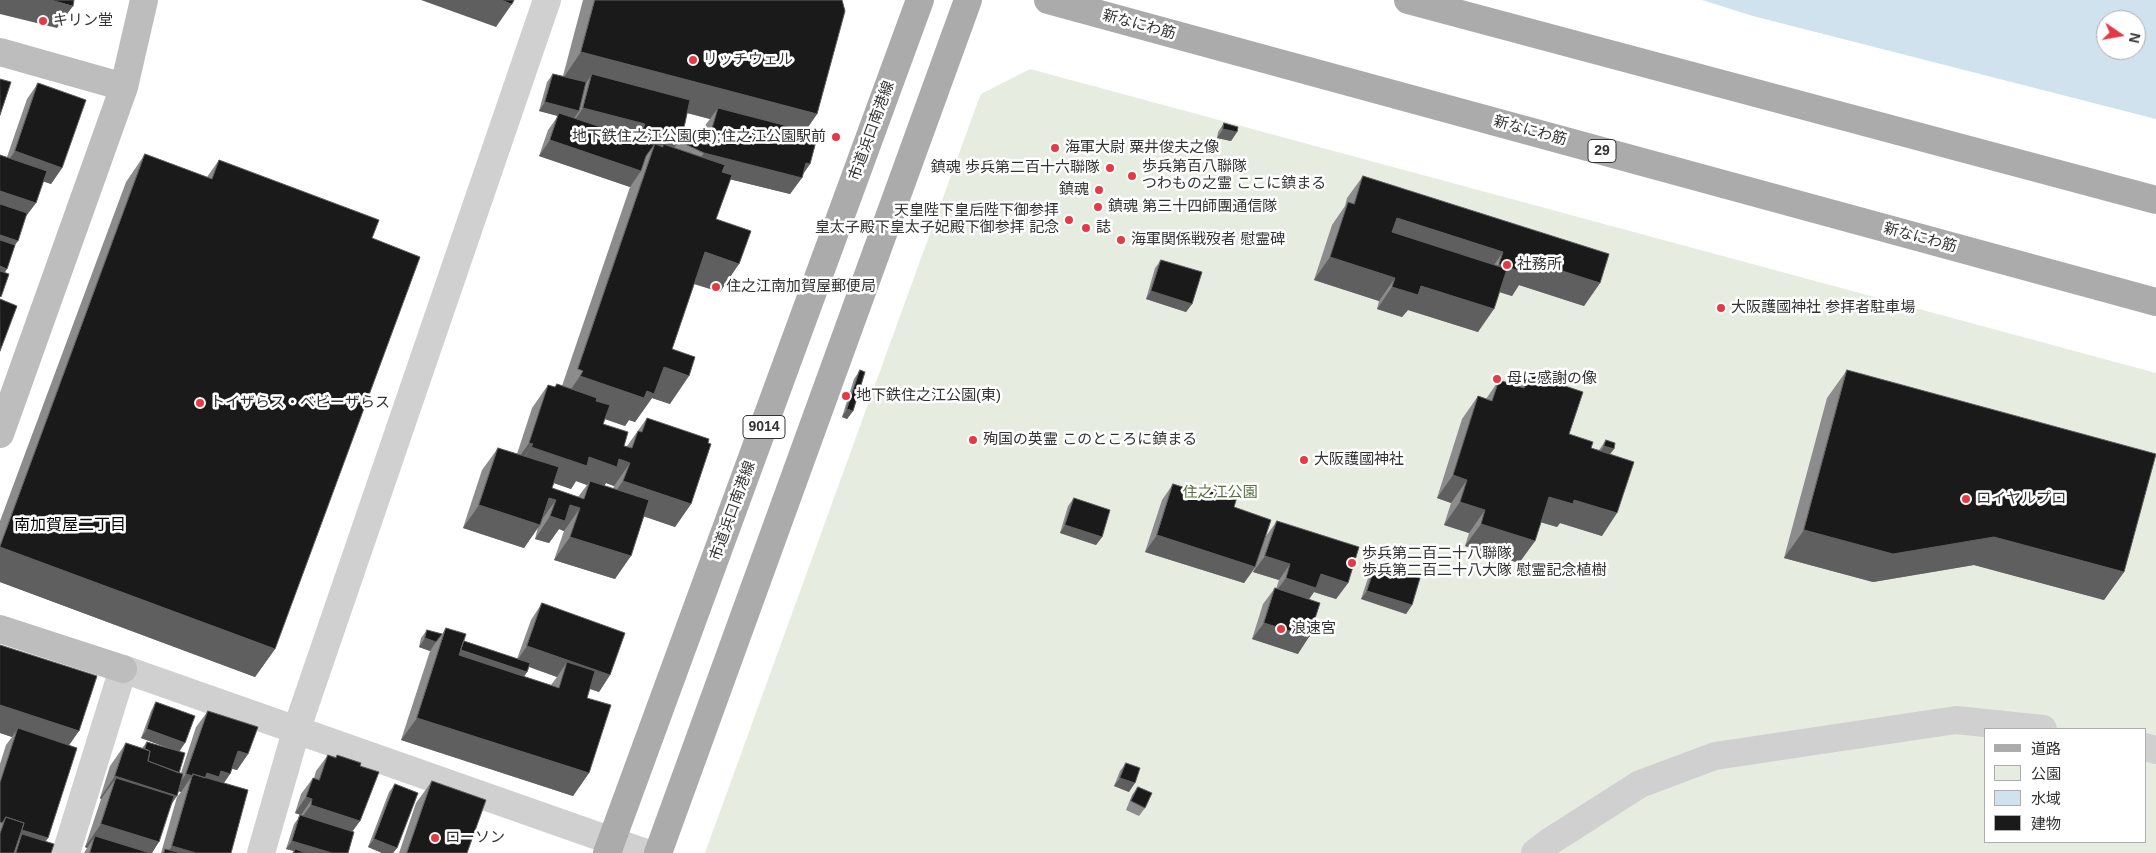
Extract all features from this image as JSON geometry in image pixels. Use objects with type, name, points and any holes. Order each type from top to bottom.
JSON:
[{"type":"main road","name":"市道浜口南港線","points":[[610,847],[920,0]]},
{"type":"main road","name":"9014","points":[[658,853],[968,0]]},
{"type":"main road","name":"新なにわ筋","points":[[1048,0],[2156,302]]},
{"type":"main road","points":[[1408,0],[2156,200]]},
{"type":"street","points":[[0,434],[124,86],[144,0]]},
{"type":"street","points":[[262,853],[296,731],[547,0]]},
{"type":"street","points":[[0,52],[124,86]]},
{"type":"street","points":[[0,628],[123,669],[296,731],[610,847],[646,853]]},
{"type":"street","points":[[66,853],[123,669]]},
{"type":"street","points":[[1535,853],[1549,842],[1640,784],[1715,756],[1956,720],[2033,728]]},
{"type":"green space","name":"住之江公園","points":[[1030,69],[2156,373],[2156,853],[705,853],[981,94]]},
{"type":"water","points":[[1702,0],[2156,0],[2156,119],[1753,16]]},
{"type":"building","points":[[51,0],[74,0],[73,6]]},
{"type":"building","points":[[501,0],[514,0],[512,4]]},
{"type":"building","name":"リッチウェル","points":[[595,0],[842,0],[845,11],[817,114],[581,52]]},
{"type":"building","points":[[553,74],[586,82],[579,111],[545,102]]},
{"type":"building","points":[[592,74],[690,100],[683,132],[707,145],[718,108],[818,134],[810,164],[806,163],[802,178],[704,153],[679,141],[642,131],[645,124],[583,108]]},
{"type":"building","points":[[0,79],[11,82],[0,115]]},
{"type":"building","points":[[38,83],[86,100],[62,168],[15,151]]},
{"type":"building","points":[[559,113],[654,145],[646,156],[641,171],[550,140]]},
{"type":"building","points":[[1224,123],[1238,127],[1237,132],[1223,129]]},
{"type":"building","points":[[655,144],[663,147],[663,144],[725,165],[722,172],[732,175],[716,219],[751,231],[739,264],[705,252],[672,349],[695,357],[689,376],[664,367],[654,394],[647,391],[644,398],[580,376],[583,371],[578,369]]},
{"type":"building","name":"トイザらス・ベビーザらス","points":[[145,154],[212,179],[219,160],[379,220],[372,238],[420,257],[275,649],[0,547]]},
{"type":"building","points":[[0,155],[47,171],[36,203],[0,191]]},
{"type":"building","points":[[1363,176],[1609,254],[1600,283],[1531,261],[1528,274],[1499,264],[1503,252],[1397,218],[1392,232],[1507,269],[1494,309],[1421,286],[1418,295],[1392,287],[1395,278],[1330,257],[1348,202],[1354,204]]},
{"type":"building","points":[[0,204],[27,213],[18,241],[0,235]]},
{"type":"building","points":[[0,240],[15,245],[7,269],[0,266]]},
{"type":"building","points":[[1161,260],[1202,272],[1192,304],[1151,291]]},
{"type":"building","points":[[0,271],[9,274],[1,297],[0,296]]},
{"type":"building","points":[[0,299],[17,306],[0,351]]},
{"type":"building","points":[[860,370],[865,372],[853,411],[847,409]]},
{"type":"building","name":"ロイヤルプロ","points":[[1847,370],[2156,454],[2124,572],[1994,537],[1893,554],[1804,530]]},
{"type":"building","points":[[1529,374],[1583,392],[1569,434],[1593,442],[1591,448],[1634,462],[1617,513],[1574,500],[1573,504],[1549,497],[1535,541],[1481,524],[1485,510],[1460,502],[1467,480],[1453,475],[1478,396],[1492,401],[1499,380],[1524,388]]},
{"type":"building","points":[[557,384],[597,398],[596,401],[610,405],[603,424],[628,432],[624,446],[632,448],[638,431],[642,432],[647,418],[709,439],[708,443],[711,444],[691,504],[623,481],[630,463],[619,459],[617,467],[589,457],[587,466],[531,447],[533,444],[529,443],[548,385],[555,387]]},
{"type":"building","points":[[1606,440],[1615,443],[1614,449],[1604,446]]},
{"type":"building","points":[[498,448],[559,467],[552,488],[584,499],[590,481],[649,500],[631,556],[570,537],[580,508],[570,505],[565,521],[550,516],[556,500],[549,498],[540,525],[479,505]]},
{"type":"building","points":[[1173,484],[1208,495],[1211,488],[1237,497],[1234,507],[1271,520],[1255,567],[1157,535]]},
{"type":"building","points":[[1074,498],[1110,510],[1102,537],[1065,525]]},
{"type":"building","points":[[1277,521],[1359,547],[1348,583],[1321,574],[1316,588],[1286,578],[1290,564],[1265,556]]},
{"type":"building","points":[[1376,564],[1420,578],[1412,605],[1367,591]]},
{"type":"building","points":[[1275,588],[1320,603],[1309,637],[1264,623]]},
{"type":"building","points":[[542,603],[625,633],[610,675],[527,646]]},
{"type":"building","points":[[446,628],[466,634],[459,655],[559,688],[567,662],[595,671],[587,698],[611,705],[589,773],[417,718]]},
{"type":"building","points":[[427,630],[442,634],[436,642],[425,638]]},
{"type":"building","points":[[464,641],[530,663],[527,672],[461,650]]},
{"type":"building","points":[[0,645],[97,676],[79,731],[0,705]]},
{"type":"building","points":[[156,702],[195,716],[185,743],[147,729]]},
{"type":"building","points":[[208,711],[258,727],[248,754],[238,751],[230,774],[221,771],[219,777],[207,773],[205,778],[186,774]]},
{"type":"building","points":[[18,728],[77,748],[48,838],[22,830],[24,823],[6,817],[2,823],[0,822],[0,783]]},
{"type":"building","points":[[147,742],[185,753],[179,773],[148,761],[150,751],[145,749]]},
{"type":"building","points":[[126,743],[150,751],[148,761],[183,774],[177,796],[115,776]]},
{"type":"building","points":[[328,755],[336,758],[337,755],[361,763],[360,766],[379,772],[360,821],[311,805],[312,799],[306,797],[313,778],[319,780]]},
{"type":"building","points":[[1126,763],[1140,768],[1135,783],[1120,778]]},
{"type":"building","points":[[193,774],[248,790],[231,853],[196,853],[172,846]]},
{"type":"building","points":[[116,778],[174,796],[159,842],[101,824]]},
{"type":"building","points":[[432,781],[486,800],[467,853],[407,853]]},
{"type":"building","points":[[395,784],[418,793],[397,848],[374,839]]},
{"type":"building","points":[[1138,787],[1152,793],[1145,808],[1131,801]]},
{"type":"building","points":[[300,815],[354,832],[348,853],[332,853],[292,841]]},
{"type":"building","points":[[6,817],[24,823],[14,853],[0,853],[0,834]]},
{"type":"building","points":[[22,834],[54,844],[51,853],[16,853]]},
{"type":"building","points":[[95,836],[150,853],[90,853]]},
{"type":"building","points":[[165,849],[181,853],[164,853]]},
{"type":"building","points":[[295,849],[306,853],[294,853]]},
{"type":"place","name":"キリン堂","points":[[43,21]]},
{"type":"place","name":"リッチウェル","points":[[693,60]]},
{"type":"place","name":"地下鉄住之江公園(東);住之江公園駅前","points":[[836,137]]},
{"type":"place","name":"海軍大尉 粟井俊夫之像","points":[[1055,148]]},
{"type":"place","name":"鎮魂 歩兵第二百十六聯隊","points":[[1110,168]]},
{"type":"place","name":"歩兵第百八聯隊 つわもの之霊 ここに鎮まる","points":[[1132,176]]},
{"type":"place","name":"鎮魂","points":[[1099,190]]},
{"type":"place","name":"鎮魂 第三十四師團通信隊","points":[[1098,207]]},
{"type":"place","name":"天皇陛下皇后陛下御参拝 皇太子殿下皇太子妃殿下御参拝 記念","points":[[1069,220]]},
{"type":"place","name":"誌","points":[[1086,228]]},
{"type":"place","name":"海軍関係戦歿者 慰霊碑","points":[[1121,240]]},
{"type":"place","name":"社務所","points":[[1507,265]]},
{"type":"place","name":"住之江南加賀屋郵便局","points":[[716,287]]},
{"type":"place","name":"大阪護國神社 参拝者駐車場","points":[[1721,308]]},
{"type":"place","name":"母に感謝の像","points":[[1497,379]]},
{"type":"place","name":"地下鉄住之江公園(東)","points":[[846,396]]},
{"type":"place","name":"トイザらス・ベビーザらス","points":[[200,403]]},
{"type":"place","name":"殉国の英霊 このところに鎮まる","points":[[973,440]]},
{"type":"place","name":"大阪護國神社","points":[[1304,460]]},
{"type":"place","name":"ロイヤルプロ","points":[[1966,499]]},
{"type":"place","name":"歩兵第二百二十八聯隊 歩兵第二百二十八大隊 慰霊記念植樹","points":[[1352,563]]},
{"type":"place","name":"浪速宮","points":[[1281,629]]},
{"type":"place","name":"ローソン","points":[[435,838]]},
{"type":"district","name":"南加賀屋二丁目","points":[[70,526]]}]
